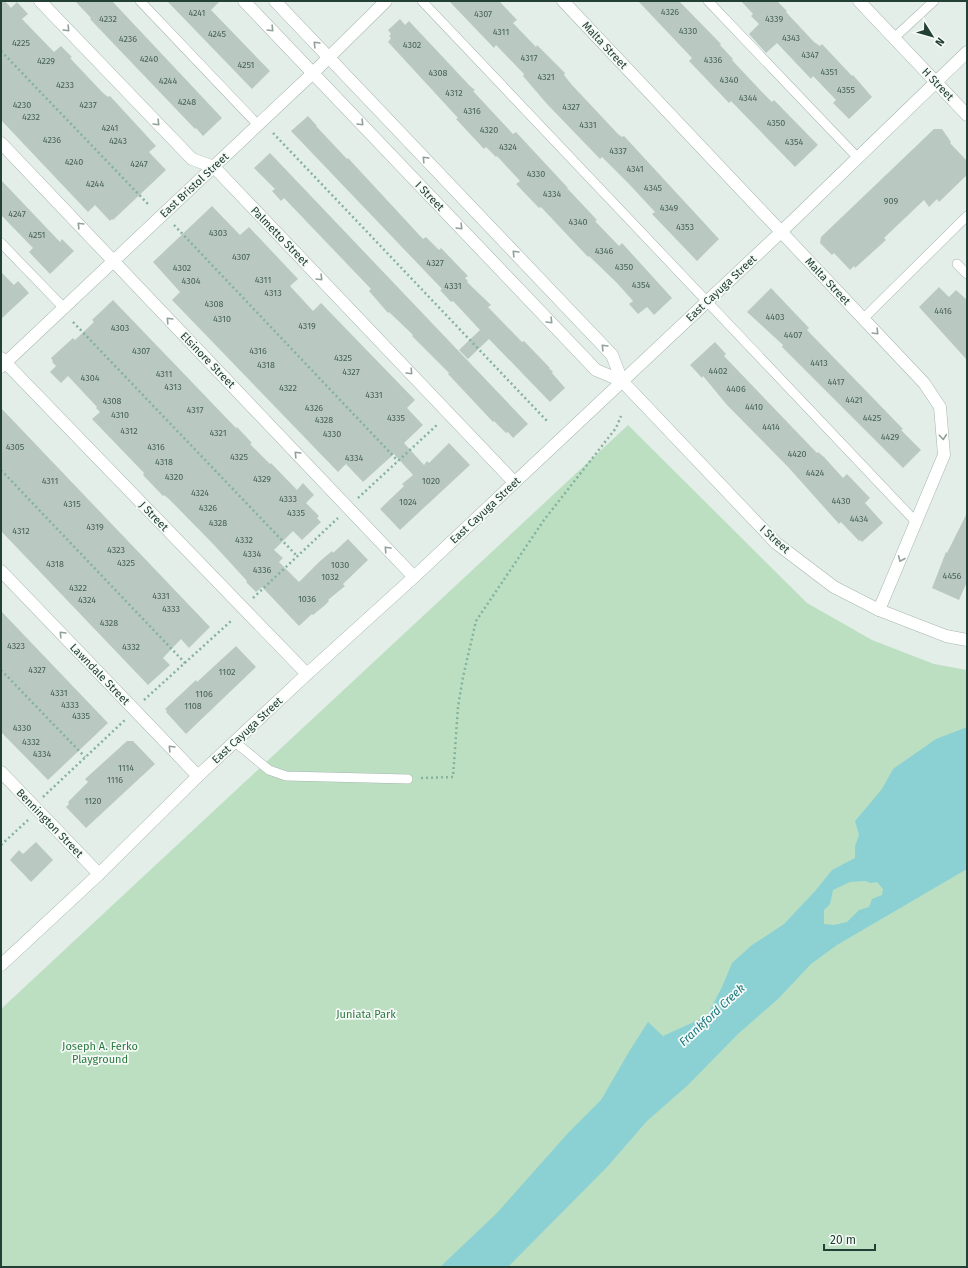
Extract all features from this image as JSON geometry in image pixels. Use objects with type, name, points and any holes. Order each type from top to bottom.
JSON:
[{"type":"street","name":"Palmetto Street","points":[[40,1],[192,159],[214,167],[514,482]]},
{"type":"street","name":"I Street","points":[[244,1],[596,370],[622,381]]},
{"type":"street","name":"I Street","points":[[275,1],[612,355],[622,381],[776,543],[834,587],[879,610],[946,636],[967,640]]},
{"type":"street","name":"East Bristol Street","points":[[2,362],[64,308],[113,260],[214,167],[386,1]]},
{"type":"street","name":"Malta Street","points":[[563,1],[924,383],[940,407],[944,455],[917,523],[879,610]]},
{"type":"street","name":"H Street","points":[[859,1],[967,115]]},
{"type":"street","name":"East Cayuga Street","points":[[1,965],[98,874],[198,776],[414,577],[781,232],[967,52]]},
{"type":"street","name":"Elsinore Street","points":[[1,143],[414,577]]},
{"type":"street","name":"J Street","points":[[2,362],[307,674]]},
{"type":"street","name":"Lawndale Street","points":[[1,571],[198,776]]},
{"type":"street","name":"Bennington Street","points":[[1,772],[98,874]]},
{"type":"lane","points":[[140,1],[258,125]]},
{"type":"lane","points":[[422,1],[917,523]]},
{"type":"lane","points":[[708,1],[858,158]]},
{"type":"lane","points":[[894,38],[934,1]]},
{"type":"lane","points":[[863,319],[967,216]]},
{"type":"lane","points":[[1,243],[64,308]]},
{"type":"lane","points":[[957,264],[967,274]]},
{"type":"lane","points":[[235,742],[269,770],[286,776],[408,779]]},
{"type":"path","points":[[1,51],[148,204]]},
{"type":"path","points":[[273,133],[547,421]]},
{"type":"path","points":[[174,225],[398,460]]},
{"type":"path","points":[[73,322],[297,556]]},
{"type":"path","points":[[408,779],[453,777],[458,707],[463,677],[476,621],[544,520],[616,428],[621,416]]},
{"type":"path","points":[[357,499],[440,422]]},
{"type":"path","points":[[1,470],[185,663]]},
{"type":"path","points":[[253,598],[340,516]]},
{"type":"path","points":[[143,701],[231,621]]},
{"type":"path","points":[[1,670],[85,758]]},
{"type":"path","points":[[43,798],[126,719]]},
{"type":"path","points":[[1,845],[30,818]]},
{"type":"green space","name":"Juniata Park","points":[[628,425],[807,603],[872,640],[934,664],[967,670],[967,1267],[1,1267],[1,1009]]},
{"type":"water","name":"Frankford Creek","points":[[967,727],[967,869],[837,945],[811,964],[778,999],[738,1034],[688,1085],[647,1121],[608,1166],[508,1267],[440,1267],[497,1213],[568,1133],[601,1100],[648,1022],[663,1036],[707,1016],[732,963],[752,945],[784,924],[816,890],[832,870],[855,858],[855,846],[859,835],[855,821],[882,789],[893,769],[936,739]],"holes":[[[865,881],[871,883],[877,882],[883,889],[882,895],[872,899],[869,907],[859,910],[847,922],[834,925],[824,924],[824,910],[830,904],[833,890],[850,882]]]},
{"type":"building","points":[[1,1],[5,1],[11,8],[17,2],[28,14],[22,19],[54,52],[61,46],[72,57],[70,58],[102,92],[108,97],[110,96],[156,146],[149,152],[166,170],[113,220],[112,219],[110,221],[95,205],[88,212],[1,120]]},
{"type":"building","points":[[75,1],[112,1],[222,118],[203,136],[90,19],[91,18]]},
{"type":"building","points":[[167,1],[220,1],[211,10],[270,71],[252,89]]},
{"type":"building","points":[[449,1],[499,1],[517,20],[513,23],[536,47],[537,45],[565,73],[564,75],[572,85],[618,134],[622,137],[624,136],[719,239],[697,261],[652,214],[655,212],[629,184],[602,157],[600,159],[547,104],[523,76],[524,74],[496,45],[494,48]]},
{"type":"building","points":[[638,1],[679,1],[721,44],[720,45],[733,59],[732,60],[762,92],[772,102],[774,100],[818,145],[795,167],[731,101],[729,103],[689,61],[692,58]]},
{"type":"building","points":[[741,1],[777,1],[814,42],[820,46],[822,44],[852,76],[853,75],[872,97],[849,119],[833,103],[836,100],[813,76],[811,79],[777,43],[766,53],[749,34],[759,24],[751,16],[753,14]]},
{"type":"building","points":[[400,19],[405,25],[409,21],[475,90],[473,91],[513,134],[516,132],[597,220],[595,221],[619,246],[622,243],[672,298],[654,315],[647,307],[638,314],[629,304],[633,301],[617,283],[589,256],[588,257],[541,207],[539,208],[516,184],[520,181],[497,156],[496,157],[486,147],[484,149],[456,119],[458,118],[388,42],[391,38],[389,36],[391,34],[388,30]]},
{"type":"building","points":[[308,116],[423,239],[426,237],[439,250],[441,248],[468,276],[465,278],[468,281],[467,282],[491,305],[488,307],[550,368],[553,372],[552,373],[565,388],[550,402],[489,339],[468,359],[459,350],[480,330],[453,301],[451,302],[440,290],[442,289],[291,131]]},
{"type":"building","points":[[934,129],[942,129],[951,142],[950,143],[967,161],[967,175],[939,202],[937,199],[929,207],[924,200],[884,238],[886,240],[855,268],[854,266],[850,270],[834,253],[832,255],[820,243],[821,237]]},
{"type":"building","points":[[270,153],[528,424],[513,438],[508,432],[506,433],[494,421],[493,422],[448,374],[449,373],[412,336],[413,335],[389,312],[388,313],[369,291],[371,289],[284,198],[281,201],[272,191],[275,189],[254,168]]},
{"type":"building","points":[[1,180],[60,242],[62,239],[74,251],[50,274],[29,252],[33,248],[1,215]]},
{"type":"building","points":[[212,206],[240,235],[249,227],[298,279],[290,286],[313,311],[321,303],[415,400],[407,408],[423,425],[404,443],[424,465],[427,461],[429,463],[449,443],[470,465],[400,530],[380,509],[404,486],[402,484],[413,475],[394,454],[363,482],[346,464],[338,472],[172,300],[180,292],[153,262]]},
{"type":"building","points":[[1,272],[14,285],[18,281],[29,293],[1,319]]},
{"type":"building","points":[[939,287],[949,297],[956,290],[967,300],[967,360],[919,307]]},
{"type":"building","points":[[771,288],[809,328],[807,330],[903,429],[901,430],[921,450],[903,468],[782,347],[783,345],[747,312]]},
{"type":"building","points":[[113,300],[236,428],[237,427],[252,443],[250,444],[270,464],[271,463],[297,490],[303,483],[314,495],[306,503],[319,516],[317,518],[321,522],[302,540],[293,531],[274,550],[283,558],[279,562],[299,582],[319,562],[332,551],[333,553],[348,539],[368,560],[343,584],[345,586],[328,600],[329,601],[324,606],[313,615],[312,614],[299,626],[262,587],[256,592],[215,546],[143,475],[144,473],[92,419],[100,412],[68,376],[61,383],[50,372],[56,366],[52,362],[53,361],[51,358],[73,338],[75,340],[94,322],[92,320]]},
{"type":"building","points":[[715,342],[726,354],[724,356],[817,453],[818,452],[824,457],[843,478],[847,474],[870,498],[865,503],[883,523],[862,542],[860,540],[859,541],[841,522],[839,524],[789,468],[727,405],[703,376],[702,378],[690,365]]},
{"type":"building","points":[[1,408],[210,627],[189,648],[181,639],[163,658],[170,665],[148,685],[1,531]]},
{"type":"building","points":[[967,513],[967,582],[959,600],[932,588],[946,552],[947,553]]},
{"type":"building","points":[[1,611],[108,723],[48,780],[1,732]]},
{"type":"building","points":[[236,646],[256,667],[186,734],[165,709]]},
{"type":"building","points":[[127,741],[133,741],[155,764],[86,828],[66,807],[69,804],[68,802],[88,782],[85,779]]},
{"type":"building","points":[[36,842],[53,860],[31,882],[10,860],[19,850],[23,854]]},
{"type":"park label","name":"Joseph A. Ferko Playground","points":[[100,1052]]}]
